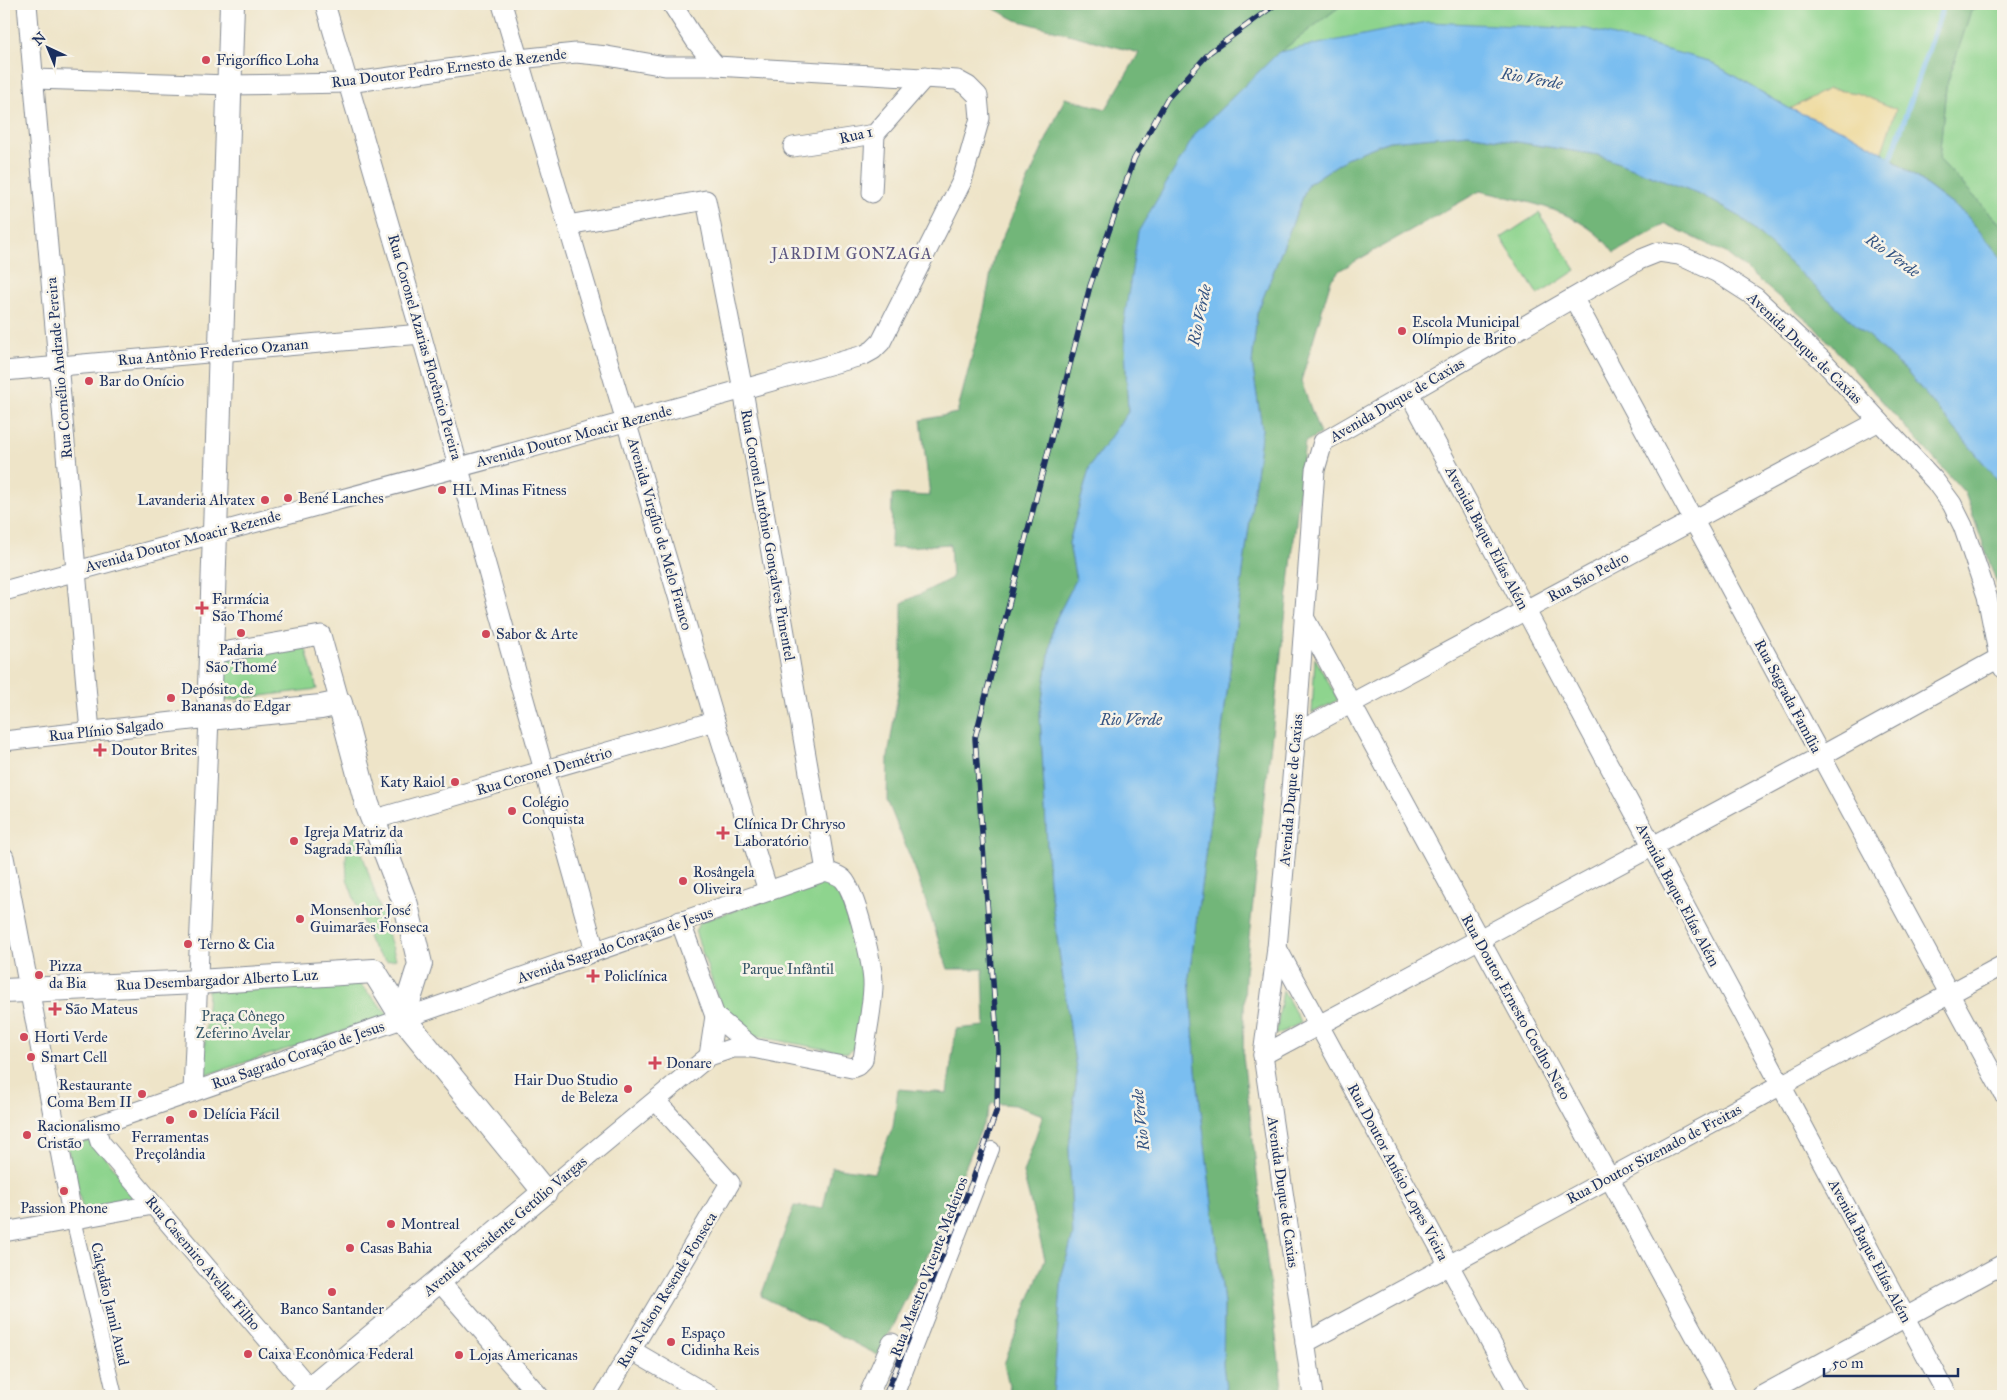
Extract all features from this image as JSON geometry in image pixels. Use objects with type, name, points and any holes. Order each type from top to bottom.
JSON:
[{"type":"street","name":"Rua Cornélio Andrade Pereira","points":[[27,4],[90,732]]},
{"type":"street","points":[[58,1139],[193,1092],[209,718],[232,4]]},
{"type":"street","name":"Rua Coronel Azarias Florêncio Pereira","points":[[325,4],[421,334],[596,951]]},
{"type":"street","name":"Avenida Virgílio de Melo Franco","points":[[502,4],[715,721],[768,891]]},
{"type":"street","points":[[672,4],[695,40],[716,66]]},
{"type":"street","name":"Rua Doutor Pedro Ernesto de Rezende","points":[[34,79],[230,85],[348,83],[518,59],[576,53],[607,56],[665,66],[716,66],[957,80],[968,86],[978,96]]},
{"type":"street","name":"Rua 1","points":[[794,147],[875,134],[926,77]]},
{"type":"street","name":"Avenida Doutor Moacir Rezende","points":[[4,591],[215,532],[743,390],[864,355],[881,342],[962,181],[980,118],[978,96]]},
{"type":"street","points":[[872,193],[875,134]]},
{"type":"street","name":"Rua Coronel Antônio Gonçalves Pimentel","points":[[568,225],[706,200],[743,390],[826,871]]},
{"type":"street","name":"Avenida Duque de Caxias","points":[[1313,1396],[1263,1056],[1277,948],[1296,733],[1315,470],[1323,442],[1639,260],[1659,252],[1679,255],[1716,272],[1755,297],[1825,363],[1934,481],[1952,504],[1964,526],[1987,596],[2001,663]]},
{"type":"street","name":"Rua Sagrada Família","points":[[1574,299],[2003,1092]]},
{"type":"street","name":"Rua Antônio Frederico Ozanan","points":[[4,371],[421,334]]},
{"type":"street","name":"Avenida Baque Elías Além","points":[[1409,393],[1948,1396]]},
{"type":"street","name":"Rua São Pedro","points":[[1296,733],[1879,420]]},
{"type":"street","name":"Rua Doutor Ernesto Coelho Neto","points":[[1304,617],[1728,1396]]},
{"type":"street","points":[[211,654],[321,635],[372,820],[406,905],[420,964],[403,1018],[545,1192]]},
{"type":"street","points":[[1263,1056],[1821,756],[2001,663]]},
{"type":"street","points":[[209,718],[303,709],[340,703]]},
{"type":"street","name":"Rua Plínio Salgado","points":[[4,741],[209,718]]},
{"type":"street","name":"Rua Coronel Demétrio","points":[[372,820],[715,721]]},
{"type":"street","points":[[4,857],[73,1219]]},
{"type":"street","points":[[714,1016],[753,1048],[852,1068],[863,1060],[874,986],[872,972],[855,904],[848,886],[842,878],[826,871]]},
{"type":"street","name":"Avenida Sagrado Coração de Jesus","points":[[403,1018],[826,871]]},
{"type":"street","points":[[680,921],[714,1016],[709,1056]]},
{"type":"street","name":"Rua Doutor Anísio Lopes Vieira","points":[[1277,948],[1520,1396]]},
{"type":"street","name":"Rua Doutor Sizenado de Freitas","points":[[1305,1343],[2003,965]]},
{"type":"street","name":"Rua Desembargador Alberto Luz","points":[[4,991],[374,971],[403,1018]]},
{"type":"street","name":"Rua Sagrado Coração de Jesus","points":[[193,1092],[403,1018]]},
{"type":"street","name":"Avenida Presidente Getúlio Vargas","points":[[309,1394],[439,1281],[709,1056],[733,1048],[753,1048]]},
{"type":"street","name":"Rua Nelson Resende Fonseca","points":[[604,1396],[730,1183],[656,1101]]},
{"type":"street","name":"Rua Casemiro Avellar Filho","points":[[95,1126],[100,1142],[309,1394]]},
{"type":"street","name":"Rua Maestro Vicente Medeiros","points":[[896,1396],[992,1149]]},
{"type":"street","points":[[4,1232],[153,1204]]},
{"type":"street","name":"Calçadão Jamil Auad","points":[[73,1219],[115,1396]]},
{"type":"street","points":[[1761,1396],[2003,1264]]},
{"type":"street","points":[[439,1281],[538,1396]]},
{"type":"street","points":[[868,1396],[892,1343]]},
{"type":"street","points":[[631,1350],[710,1396]]},
{"type":"green space","points":[[985,4],[1343,4],[1279,53],[1124,321],[1128,413],[1090,466],[1069,543],[1076,580],[1054,623],[1040,713],[1049,882],[1077,1075],[1069,1148],[1073,1235],[1062,1275],[1053,1396],[1011,1396],[1004,1364],[1045,1259],[1023,1173],[1043,1115],[1014,1105],[992,1103],[933,1244],[878,1355],[761,1296],[794,1206],[823,1208],[832,1167],[874,1173],[893,1127],[898,1089],[947,1093],[956,1029],[985,1026],[983,969],[948,969],[915,869],[887,800],[888,757],[902,668],[902,603],[952,578],[950,544],[891,548],[892,494],[930,496],[921,420],[957,413],[984,310],[994,256],[1065,98],[1106,109],[1139,53],[1016,20]]},
{"type":"green space","points":[[1343,4],[1944,4],[1891,158],[1850,133],[1790,109],[1709,61],[1279,52]]},
{"type":"green space","points":[[1944,4],[1989,4],[1971,11],[1946,87],[1939,159],[2003,227],[2003,260],[1966,215],[1891,158]]},
{"type":"green space","points":[[1989,4],[2003,4],[2003,227],[1939,159],[1946,87],[1971,10]]},
{"type":"green space","points":[[1468,134],[1598,155],[1700,194],[1739,216],[1907,372],[2003,486],[2003,601],[1965,493],[1816,328],[1726,253],[1666,224],[1614,253],[1602,238],[1571,217],[1535,204],[1480,191],[1340,270],[1331,280],[1301,381],[1320,434],[1305,442],[1245,973],[1243,1056],[1283,1396],[1227,1396],[1223,1365],[1224,1304],[1196,1070],[1189,976],[1262,429],[1252,363],[1257,313],[1308,184],[1349,157],[1389,141]]},
{"type":"green space","points":[[1539,213],[1576,270],[1538,295],[1501,238]]},
{"type":"green space","points":[[305,646],[317,689],[222,701],[222,659]]},
{"type":"green space","points":[[1315,658],[1338,700],[1312,713]]},
{"type":"green space","points":[[356,834],[396,959],[387,961],[378,954],[370,942],[347,879],[346,859],[348,843]]},
{"type":"green space","name":"Parque Infântil","points":[[822,882],[832,886],[839,892],[867,978],[856,1046],[848,1053],[753,1036],[739,1025],[722,1010],[695,931],[700,922]]},
{"type":"green space","name":"Praça Cônego Zeferino Avelar","points":[[358,982],[390,1016],[203,1076],[208,990]]},
{"type":"green space","points":[[1283,990],[1301,1023],[1276,1035]]},
{"type":"green space","points":[[91,1140],[141,1200],[83,1211],[67,1146]]},
{"type":"sand","points":[[1828,89],[1857,93],[1896,109],[1882,152],[1850,133],[1790,109]]},
{"type":"water","name":"Rio Verde","points":[[1427,22],[1587,29],[1709,61],[1790,109],[1850,133],[1882,152],[1966,215],[2003,260],[2003,486],[1907,372],[1739,216],[1700,194],[1598,155],[1468,134],[1389,141],[1349,157],[1308,184],[1257,313],[1252,363],[1262,429],[1189,976],[1196,1070],[1224,1304],[1223,1365],[1227,1396],[1053,1396],[1062,1275],[1073,1235],[1069,1148],[1077,1075],[1049,882],[1040,713],[1054,623],[1076,580],[1069,543],[1090,466],[1128,412],[1124,321],[1138,232],[1196,133],[1279,52]]},
{"type":"waterway","points":[[1886,163],[1891,158],[1944,4]]},
{"type":"railway","points":[[885,1396],[972,1182],[997,1109],[998,1050],[975,738],[1090,286],[1134,159],[1167,99],[1210,52],[1276,4]]},
{"type":"place","name":"Frigorífico Loha","points":[[206,60]]},
{"type":"place","name":"Escola Municipal Olímpio de Brito","points":[[1402,331]]},
{"type":"place","name":"Bar do Onício","points":[[89,381]]},
{"type":"place","name":"HL Minas Fitness","points":[[442,490]]},
{"type":"place","name":"Bené Lanches","points":[[288,498]]},
{"type":"place","name":"Lavanderia Alvatex","points":[[265,500]]},
{"type":"place","name":"Farmácia São Thomé","points":[[202,608]]},
{"type":"place","name":"Padaria São Thomé","points":[[241,633]]},
{"type":"place","name":"Sabor & Arte","points":[[486,634]]},
{"type":"place","name":"Depósito de Bananas do Edgar","points":[[171,698]]},
{"type":"place","name":"Doutor Brites","points":[[100,750]]},
{"type":"place","name":"Katy Raiol","points":[[455,782]]},
{"type":"place","name":"Colégio Conquista","points":[[512,811]]},
{"type":"place","name":"Clínica Dr Chryso Laboratório","points":[[723,833]]},
{"type":"place","name":"Igreja Matriz da Sagrada Família","points":[[294,841]]},
{"type":"place","name":"Rosângela Oliveira","points":[[683,881]]},
{"type":"place","name":"Monsenhor José Guimarães Fonseca","points":[[300,919]]},
{"type":"place","name":"Terno & Cia","points":[[188,944]]},
{"type":"place","name":"Pizza da Bia","points":[[39,975]]},
{"type":"place","name":"Policlínica","points":[[593,976]]},
{"type":"place","name":"São Mateus","points":[[55,1009]]},
{"type":"place","name":"Horti Verde","points":[[24,1037]]},
{"type":"place","name":"Smart Cell","points":[[31,1057]]},
{"type":"place","name":"Donare","points":[[655,1063]]},
{"type":"place","name":"Hair Duo Studio de Beleza","points":[[628,1089]]},
{"type":"place","name":"Restaurante Coma Bem II","points":[[142,1094]]},
{"type":"place","name":"Delícia Fácil","points":[[193,1114]]},
{"type":"place","name":"Ferramentas Preçolândia","points":[[170,1120]]},
{"type":"place","name":"Racionalismo Cristão","points":[[27,1135]]},
{"type":"place","name":"Passion Phone","points":[[64,1191]]},
{"type":"place","name":"Montreal","points":[[391,1224]]},
{"type":"place","name":"Casas Bahia","points":[[350,1248]]},
{"type":"place","name":"Banco Santander","points":[[332,1292]]},
{"type":"place","name":"Espaço Cidinha Reis","points":[[671,1342]]},
{"type":"place","name":"Caixa Econômica Federal","points":[[248,1354]]},
{"type":"place","name":"Lojas Americanas","points":[[459,1355]]},
{"type":"district","name":"JARDIM GONZAGA","points":[[852,253]]}]
